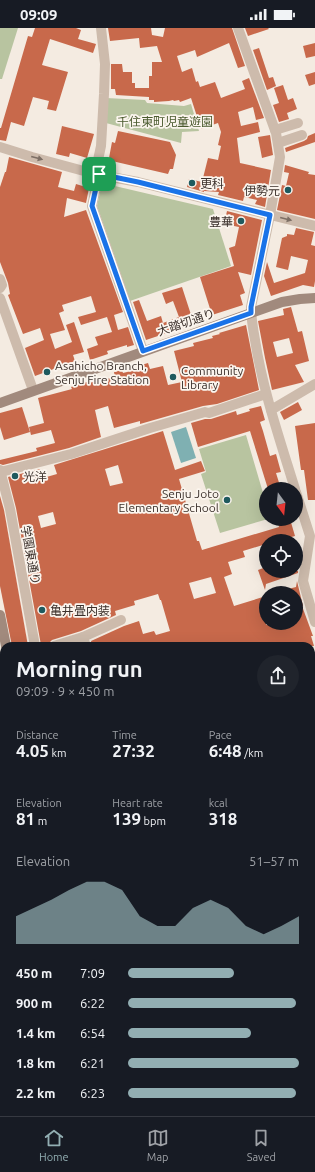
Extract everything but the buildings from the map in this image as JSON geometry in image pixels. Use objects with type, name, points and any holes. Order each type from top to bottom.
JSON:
[{"type":"street","points":[[102,28],[105,64],[104,94],[101,146],[92,206],[143,351]]},
{"type":"street","points":[[238,28],[275,130],[280,157],[280,165],[251,313],[257,352],[266,394],[293,482]]},
{"type":"street","points":[[275,130],[298,123]]},
{"type":"street","points":[[278,143],[302,135]]},
{"type":"street","points":[[0,146],[32,157],[97,174],[138,182],[315,226]]},
{"type":"street","points":[[0,279],[2,285],[0,288]]},
{"type":"street","points":[[0,298],[33,390]]},
{"type":"street","name":"大踏切通り","points":[[0,403],[33,390],[290,300],[315,298]]},
{"type":"street","points":[[271,410],[315,384]]},
{"type":"street","points":[[0,471],[71,454],[150,428],[205,412],[209,413],[266,394]]},
{"type":"street","name":"学園東通り","points":[[0,471],[17,547],[34,642]]},
{"type":"street","points":[[303,514],[310,536],[303,581],[315,622]]},
{"type":"street","points":[[0,615],[5,642]]},
{"type":"street","points":[[85,641],[121,620]]},
{"type":"green space","points":[[0,28],[18,28],[2,79],[0,79]]},
{"type":"green space","name":"千住東町児童遊園","points":[[106,98],[145,100],[147,103],[184,106],[191,104],[199,131],[182,132],[181,143],[106,123]]},
{"type":"green space","points":[[102,183],[213,209],[231,266],[130,301],[97,206]]},
{"type":"green space","points":[[246,435],[260,482],[259,522],[220,533],[201,474],[206,472],[199,449]]},
{"type":"water","points":[[186,427],[196,458],[181,463],[171,432]]},
{"type":"place","name":"更科","points":[[192,183]]},
{"type":"place","name":"伊勢元","points":[[288,190]]},
{"type":"place","name":"豊華","points":[[241,221]]},
{"type":"place","name":"Asahicho Branch, Senju Fire Station","points":[[47,372]]},
{"type":"place","name":"Community Library","points":[[173,377]]},
{"type":"place","name":"光洋","points":[[15,476]]},
{"type":"place","name":"Senju Joto Elementary School","points":[[227,500]]},
{"type":"place","name":"亀井畳内装","points":[[42,610]]},
{"type":"route","points":[[99,174],[138,182],[270,215],[251,313],[143,351],[92,206],[99,174]]}]
